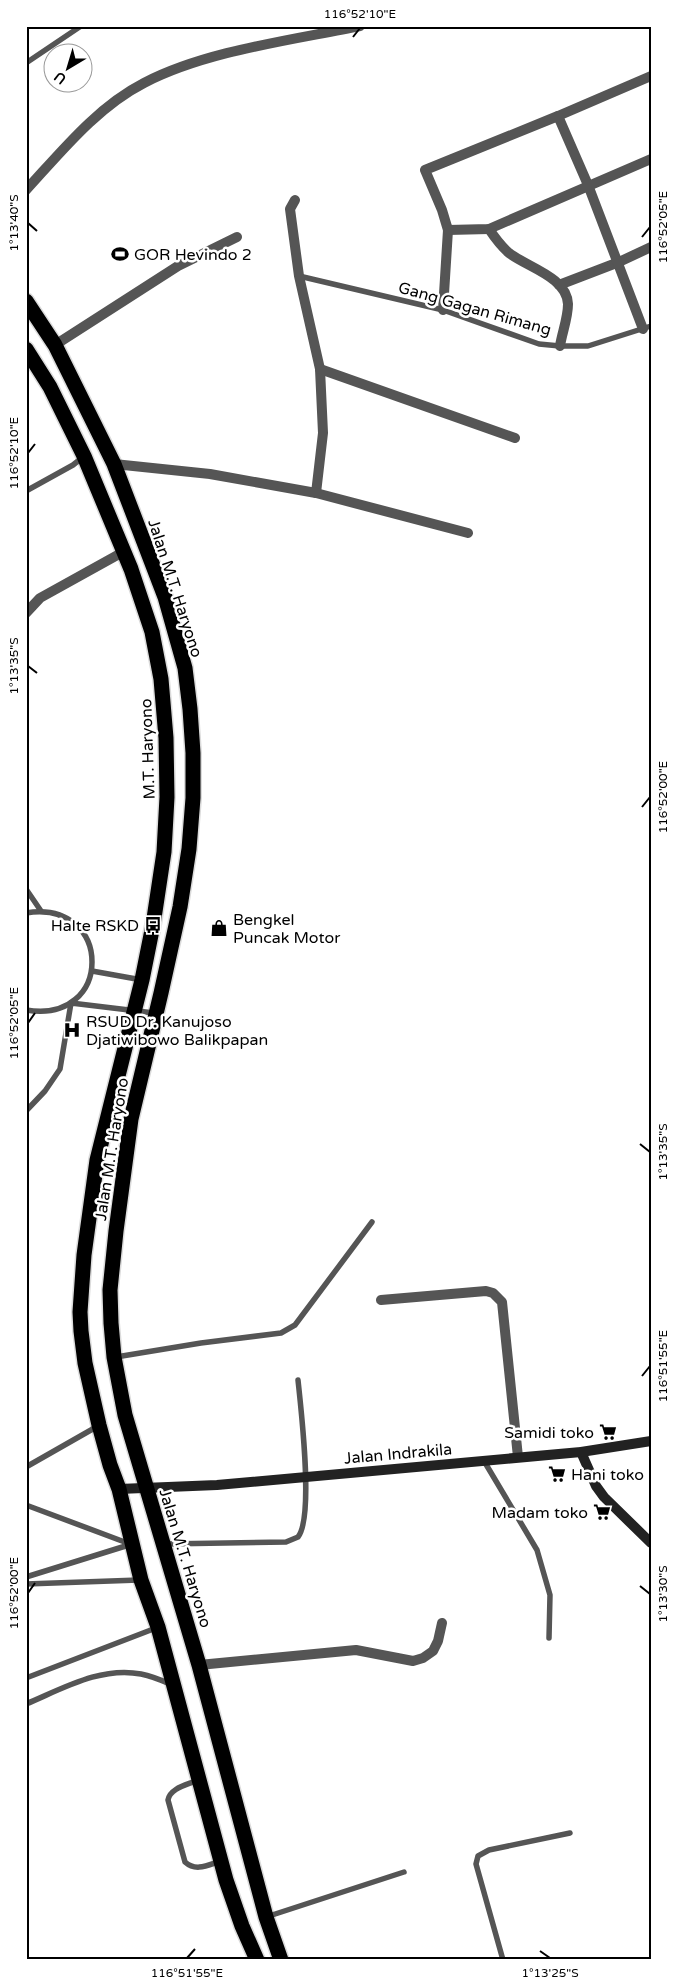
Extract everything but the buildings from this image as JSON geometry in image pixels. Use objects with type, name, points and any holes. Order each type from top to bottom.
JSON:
[{"type":"highway","name":"Jalan M.T. Haryono","points":[[26,301],[55,345],[114,464],[165,598],[185,668],[193,752],[193,798],[189,849],[180,906],[131,1119],[116,1231],[110,1290],[110,1323],[114,1357],[125,1415],[199,1665],[266,1917],[281,1960]]},
{"type":"highway","points":[[26,349],[50,388],[84,456]]},
{"type":"highway","name":"M.T. Haryono","points":[[84,456],[131,569],[152,632],[161,679],[166,738],[167,797],[164,852],[153,925],[135,1011]]},
{"type":"highway","name":"Jalan M.T. Haryono","points":[[135,1011],[97,1160],[80,1312],[84,1363],[110,1465],[120,1489],[141,1580],[158,1627],[172,1684],[222,1860],[242,1926],[257,1960]]},
{"type":"street","points":[[26,190],[83,129],[144,82],[189,64],[252,47],[360,26]]},
{"type":"street","points":[[443,310],[448,230],[442,210],[425,170],[651,76]]},
{"type":"street","points":[[558,116],[647,328]]},
{"type":"street","points":[[448,230],[489,229],[651,159]]},
{"type":"street","points":[[295,200],[290,209],[299,276],[320,369],[323,433],[316,493]]},
{"type":"street","points":[[489,229],[510,253],[559,285],[564,291],[568,304],[560,346]]},
{"type":"street","points":[[55,345],[178,266],[238,236]]},
{"type":"street","points":[[559,285],[619,262],[651,247]]},
{"type":"street","points":[[320,369],[515,438]]},
{"type":"street","points":[[114,464],[210,474],[316,493],[468,534]]},
{"type":"street","points":[[26,614],[40,598],[123,552]]},
{"type":"street","points":[[381,1300],[486,1291],[498,1297],[502,1302],[518,1457]]},
{"type":"street","name":"Jalan Indrakila","points":[[120,1489],[217,1485],[484,1461],[581,1452],[651,1441]]},
{"type":"street","points":[[581,1452],[596,1486],[604,1497],[651,1543]]},
{"type":"street","points":[[199,1665],[356,1650],[413,1660],[423,1658],[433,1651],[438,1641],[442,1623]]},
{"type":"lane","points":[[26,63],[81,26]]},
{"type":"lane","name":"Gang Gagan Rimang","points":[[299,276],[443,310],[509,335],[539,344],[588,346],[647,328]]},
{"type":"lane","points":[[26,491],[73,465],[84,456]]},
{"type":"lane","points":[[26,889],[41,911]]},
{"type":"lane","points":[[26,913],[41,911],[56,913],[62,916],[81,929],[88,942],[92,956],[92,971],[88,983],[81,994],[71,1003],[57,1010],[41,1012],[26,1010]]},
{"type":"lane","points":[[92,971],[142,980]]},
{"type":"lane","points":[[71,1003],[156,1013]]},
{"type":"lane","points":[[26,1111],[45,1091],[60,1069],[71,1003]]},
{"type":"lane","points":[[114,1357],[281,1333],[295,1324],[372,1222]]},
{"type":"lane","points":[[164,1544],[286,1542],[295,1540],[301,1534],[306,1476],[298,1380]]},
{"type":"lane","points":[[26,1467],[99,1425]]},
{"type":"lane","points":[[484,1461],[537,1550],[550,1595],[549,1638]]},
{"type":"lane","points":[[26,1505],[132,1544]]},
{"type":"lane","points":[[26,1577],[132,1544]]},
{"type":"lane","points":[[26,1584],[141,1580]]},
{"type":"lane","points":[[26,1678],[158,1627]]},
{"type":"lane","points":[[26,1704],[85,1678],[118,1672],[141,1674],[172,1684]]},
{"type":"lane","points":[[200,1780],[175,1790],[169,1795],[168,1800],[185,1862],[190,1867],[198,1868],[222,1860]]},
{"type":"lane","points":[[503,1960],[476,1864],[478,1856],[489,1850],[570,1833]]},
{"type":"lane","points":[[266,1917],[404,1872]]},
{"type":"place","name":"GOR Hevindo 2","points":[[120,254]]},
{"type":"place","name":"Halte RSKD","points":[[153,925]]},
{"type":"place","name":"Bengkel Puncak Motor","points":[[219,928]]},
{"type":"place","name":"RSUD Dr. Kanujoso Djatiwibowo Balikpapan","points":[[72,1030]]},
{"type":"place","name":"Samidi toko","points":[[608,1432]]},
{"type":"place","name":"Hani toko","points":[[557,1474]]},
{"type":"place","name":"Madam toko","points":[[602,1512]]}]
